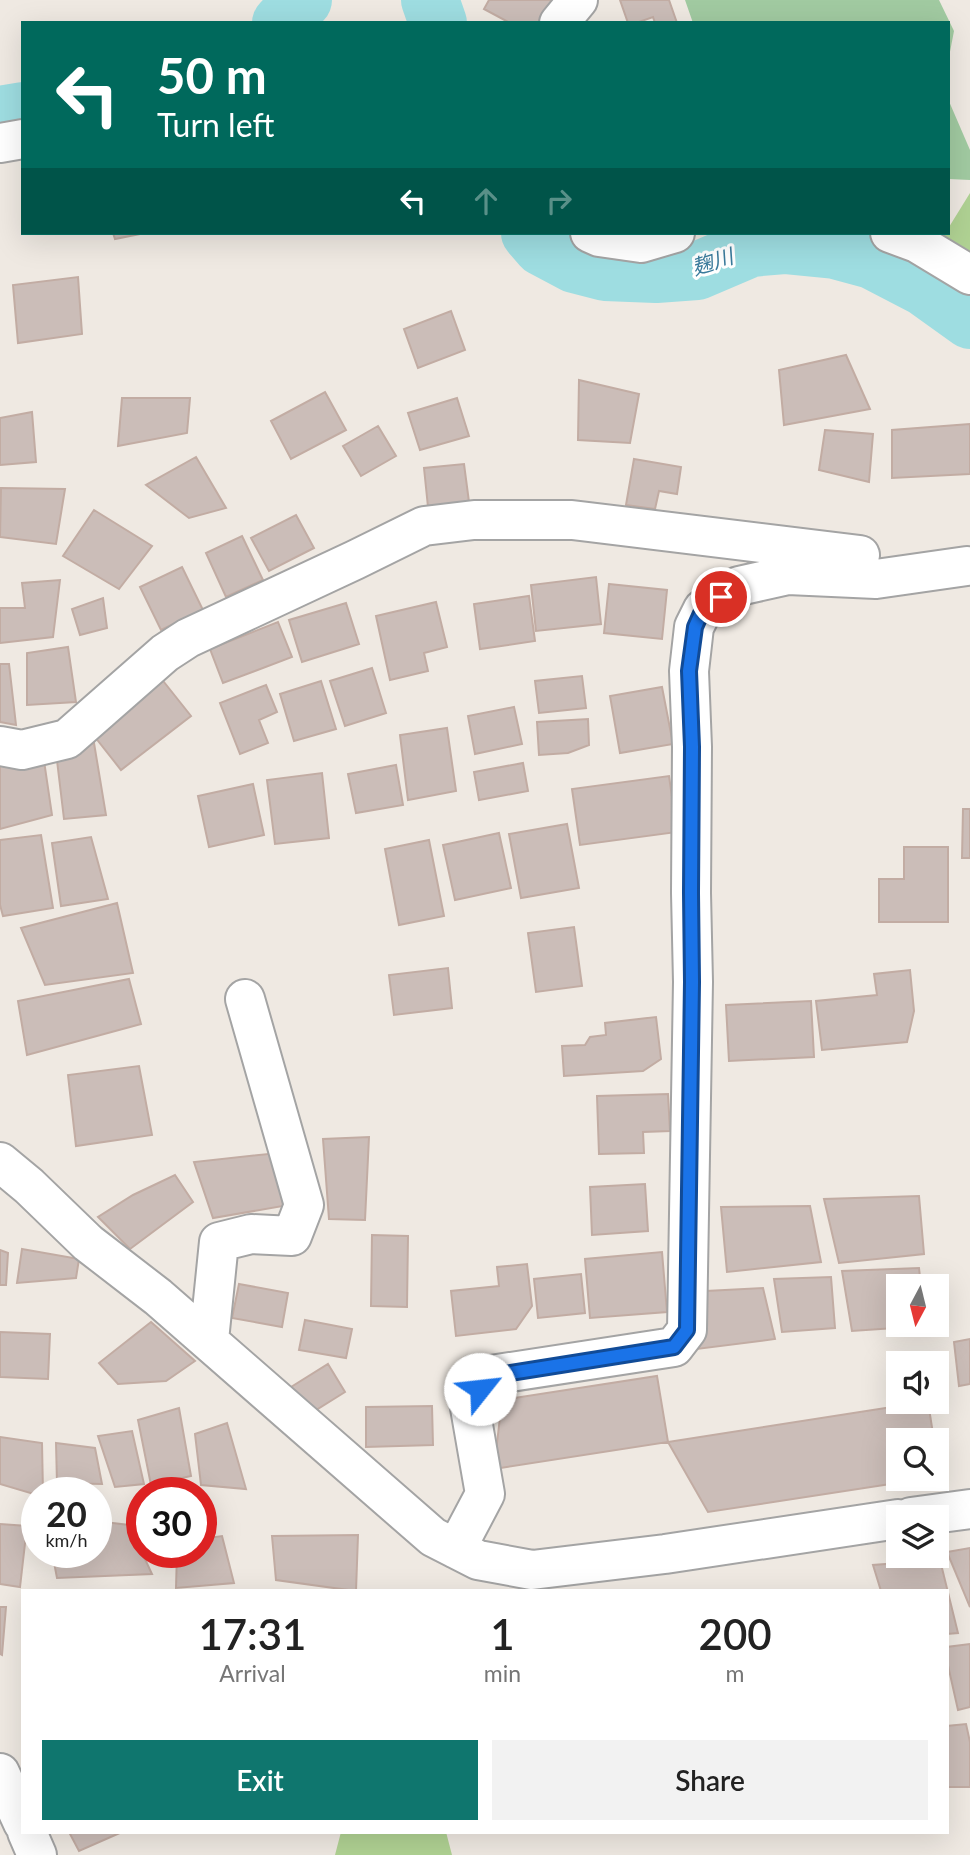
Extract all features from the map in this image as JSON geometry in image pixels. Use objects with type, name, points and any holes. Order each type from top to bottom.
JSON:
[{"type":"street","points":[[561,21],[578,0]]},
{"type":"street","points":[[0,143],[21,139]]},
{"type":"street","points":[[594,235],[641,243],[668,235]]},
{"type":"street","points":[[895,235],[917,243],[970,275]]},
{"type":"street","points":[[0,746],[22,750],[67,740],[165,653],[188,638],[424,526],[474,520],[572,520],[892,559],[913,574]]},
{"type":"street","points":[[456,1549],[485,1494],[469,1402],[491,1376],[674,1347],[687,1330],[692,982],[692,747],[689,671],[695,627],[703,609],[739,586],[788,575],[876,579],[969,565]]},
{"type":"street","points":[[209,1340],[219,1242],[251,1234],[292,1236],[304,1205],[245,999]]},
{"type":"street","points":[[0,1162],[29,1185],[88,1242],[209,1340],[433,1537],[478,1560],[532,1570],[665,1554],[886,1521]]},
{"type":"street","points":[[949,1512],[970,1509]]},
{"type":"street","points":[[0,1773],[21,1820]]},
{"type":"street","points":[[28,1834],[37,1855]]},
{"type":"green space","points":[[685,0],[939,0],[949,21],[692,21]]},
{"type":"green space","points":[[950,23],[954,31],[950,52]]},
{"type":"green space","points":[[950,104],[970,150],[970,180],[950,179]]},
{"type":"green space","points":[[970,193],[970,259],[936,247],[944,235],[950,235],[950,225]]},
{"type":"green space","points":[[340,1834],[447,1834],[452,1855],[335,1855]]},
{"type":"building","points":[[489,0],[554,0],[541,21],[506,21],[484,9]]},
{"type":"building","points":[[620,0],[669,0],[676,21],[654,21],[653,17],[642,21],[627,21]]},
{"type":"building","points":[[114,235],[135,235],[115,239]]},
{"type":"building","points":[[78,277],[82,334],[18,343],[13,285]]},
{"type":"building","points":[[451,311],[465,350],[418,368],[404,329]]},
{"type":"building","points":[[846,355],[870,409],[784,425],[779,370]]},
{"type":"building","points":[[579,380],[639,394],[630,443],[578,440]]},
{"type":"building","points":[[325,392],[346,430],[291,459],[271,421]]},
{"type":"building","points":[[122,398],[190,398],[187,433],[118,446]]},
{"type":"building","points":[[457,398],[469,436],[420,450],[408,413]]},
{"type":"building","points":[[32,412],[36,462],[0,465],[0,418]]},
{"type":"building","points":[[970,424],[970,474],[892,478],[892,430]]},
{"type":"building","points":[[378,426],[396,456],[361,476],[343,446]]},
{"type":"building","points":[[825,430],[873,434],[869,482],[819,470]]},
{"type":"building","points":[[196,457],[226,508],[189,518],[146,485]]},
{"type":"building","points":[[634,459],[681,467],[677,494],[659,491],[655,509],[626,505]]},
{"type":"building","points":[[464,464],[469,502],[428,507],[424,468]]},
{"type":"building","points":[[1,488],[65,489],[56,544],[0,537]]},
{"type":"building","points":[[94,510],[152,546],[119,589],[63,556]]},
{"type":"building","points":[[296,515],[314,548],[269,571],[251,538]]},
{"type":"building","points":[[242,536],[263,580],[226,597],[206,553]]},
{"type":"building","points":[[182,567],[203,610],[161,630],[140,587]]},
{"type":"building","points":[[596,577],[601,624],[536,631],[531,585]]},
{"type":"building","points":[[60,580],[53,637],[0,643],[0,608],[25,608],[22,583]]},
{"type":"building","points":[[609,584],[667,590],[662,639],[604,633]]},
{"type":"building","points":[[529,596],[535,641],[480,649],[474,604]]},
{"type":"building","points":[[103,598],[107,628],[80,635],[72,609]]},
{"type":"building","points":[[436,602],[447,647],[424,653],[428,671],[390,680],[376,616]]},
{"type":"building","points":[[346,603],[359,644],[302,662],[289,620]]},
{"type":"building","points":[[278,622],[292,657],[223,683],[210,649]]},
{"type":"building","points":[[68,647],[76,702],[27,705],[27,653]]},
{"type":"building","points":[[0,664],[9,664],[16,725],[0,722]]},
{"type":"building","points":[[372,668],[386,713],[345,726],[330,681]]},
{"type":"building","points":[[582,676],[586,708],[539,713],[535,681]]},
{"type":"building","points":[[160,677],[191,716],[121,770],[91,732]]},
{"type":"building","points":[[321,681],[336,729],[294,741],[280,694]]},
{"type":"building","points":[[266,685],[277,712],[259,720],[268,743],[240,754],[220,703]]},
{"type":"building","points":[[662,687],[673,744],[620,753],[610,696]]},
{"type":"building","points":[[514,707],[522,744],[475,754],[468,716]]},
{"type":"building","points":[[588,719],[589,745],[568,753],[539,755],[537,722]]},
{"type":"building","points":[[447,728],[456,791],[408,800],[400,735]]},
{"type":"building","points":[[94,743],[106,815],[64,819],[56,752]]},
{"type":"building","points":[[43,754],[52,815],[0,829],[0,761]]},
{"type":"building","points":[[523,763],[528,791],[479,800],[474,772]]},
{"type":"building","points":[[396,765],[403,805],[356,813],[348,774]]},
{"type":"building","points":[[322,773],[329,838],[275,844],[267,780]]},
{"type":"building","points":[[669,776],[677,832],[580,845],[572,789]]},
{"type":"building","points":[[253,784],[264,835],[209,847],[198,796]]},
{"type":"building","points":[[963,809],[970,809],[970,858],[962,858]]},
{"type":"building","points":[[567,824],[579,888],[521,898],[509,834]]},
{"type":"building","points":[[499,833],[511,888],[455,900],[443,845]]},
{"type":"building","points":[[41,835],[53,908],[3,916],[0,905],[0,840]]},
{"type":"building","points":[[91,837],[108,899],[61,906],[52,843]]},
{"type":"building","points":[[429,840],[444,916],[399,925],[385,849]]},
{"type":"building","points":[[904,847],[948,847],[948,922],[879,922],[879,879],[904,879]]},
{"type":"building","points":[[117,903],[133,973],[45,985],[21,928]]},
{"type":"building","points":[[574,927],[582,986],[536,992],[528,933]]},
{"type":"building","points":[[448,968],[452,1008],[394,1015],[389,975]]},
{"type":"building","points":[[910,970],[914,1011],[907,1042],[822,1050],[816,1001],[877,995],[874,974]]},
{"type":"building","points":[[129,979],[141,1024],[27,1055],[18,1001]]},
{"type":"building","points":[[811,1001],[814,1057],[729,1061],[726,1005]]},
{"type":"building","points":[[656,1017],[661,1059],[643,1071],[564,1076],[562,1046],[585,1045],[590,1037],[606,1035],[605,1023]]},
{"type":"building","points":[[139,1066],[152,1135],[76,1146],[68,1075]]},
{"type":"building","points":[[668,1094],[670,1131],[643,1132],[644,1153],[599,1154],[597,1096]]},
{"type":"building","points":[[369,1137],[365,1220],[329,1219],[323,1139]]},
{"type":"building","points":[[278,1153],[283,1206],[213,1218],[194,1162]]},
{"type":"building","points":[[175,1175],[193,1202],[130,1249],[98,1217],[133,1195]]},
{"type":"building","points":[[645,1184],[648,1231],[592,1235],[590,1187]]},
{"type":"building","points":[[919,1196],[924,1254],[839,1263],[824,1199]]},
{"type":"building","points":[[810,1206],[821,1262],[727,1272],[721,1207]]},
{"type":"building","points":[[372,1235],[408,1236],[407,1307],[371,1306]]},
{"type":"building","points":[[22,1249],[79,1259],[76,1278],[17,1283]]},
{"type":"building","points":[[0,1250],[8,1253],[6,1285],[0,1285]]},
{"type":"building","points":[[662,1252],[667,1312],[590,1318],[585,1259]]},
{"type":"building","points":[[527,1264],[532,1306],[516,1329],[456,1336],[451,1291],[499,1286],[497,1267]]},
{"type":"building","points":[[919,1268],[920,1274],[886,1274],[886,1329],[852,1331],[842,1271]]},
{"type":"building","points":[[581,1274],[585,1313],[538,1318],[534,1279]]},
{"type":"building","points":[[831,1277],[835,1328],[782,1332],[774,1279]]},
{"type":"building","points":[[239,1284],[288,1293],[282,1327],[232,1318]]},
{"type":"building","points":[[763,1288],[775,1339],[697,1349],[687,1292]]},
{"type":"building","points":[[305,1320],[352,1329],[346,1358],[299,1350]]},
{"type":"building","points":[[151,1322],[195,1361],[166,1381],[118,1384],[99,1363]]},
{"type":"building","points":[[0,1332],[50,1334],[48,1379],[0,1377]]},
{"type":"building","points":[[970,1339],[970,1384],[959,1386],[954,1342]]},
{"type":"building","points":[[328,1364],[345,1392],[308,1415],[291,1387]]},
{"type":"building","points":[[657,1376],[668,1442],[494,1469],[502,1400]]},
{"type":"building","points":[[432,1406],[433,1445],[366,1447],[366,1407]]},
{"type":"building","points":[[179,1408],[191,1476],[149,1477],[138,1420]]},
{"type":"building","points":[[886,1408],[886,1414],[930,1414],[932,1428],[886,1428],[886,1485],[708,1512],[668,1442]]},
{"type":"building","points":[[227,1423],[246,1489],[217,1486],[217,1477],[200,1477],[195,1434]]},
{"type":"building","points":[[132,1431],[142,1477],[126,1477],[126,1486],[115,1487],[98,1436]]},
{"type":"building","points":[[0,1437],[42,1443],[43,1477],[21,1477],[21,1490],[0,1484]]},
{"type":"building","points":[[56,1443],[95,1448],[101,1477],[57,1477]]},
{"type":"building","points":[[112,1523],[126,1525],[126,1568],[149,1568],[152,1574],[57,1578],[55,1568],[112,1568]]},
{"type":"building","points":[[0,1524],[21,1526],[20,1587],[0,1584]]},
{"type":"building","points":[[358,1535],[356,1589],[276,1580],[272,1536]]},
{"type":"building","points":[[222,1536],[234,1583],[176,1588],[177,1568],[217,1568],[217,1537]]},
{"type":"building","points":[[970,1548],[970,1607],[949,1557],[949,1552]]},
{"type":"building","points":[[886,1564],[886,1568],[942,1568],[947,1589],[880,1589],[873,1565]]},
{"type":"building","points":[[949,1596],[958,1633],[949,1634]]},
{"type":"building","points":[[0,1607],[6,1607],[2,1655],[0,1654]]},
{"type":"building","points":[[970,1644],[970,1707],[958,1710],[949,1670],[949,1647]]},
{"type":"building","points":[[966,1724],[970,1742],[970,1787],[949,1787],[949,1726]]},
{"type":"building","points":[[70,1834],[117,1834],[79,1851]]},
{"type":"waterway","name":"麹川","points":[[283,21],[303,0]]},
{"type":"waterway","name":"麹川","points":[[430,0],[437,21]]},
{"type":"waterway","name":"麹川","points":[[0,115],[21,111]]},
{"type":"waterway","name":"麹川","points":[[532,235],[542,247],[574,264],[605,272],[656,274],[697,271],[751,248],[784,245],[835,250],[872,260],[924,287],[970,320]]},
{"type":"route","points":[[480,1389],[491,1376],[674,1347],[687,1330],[692,982],[692,747],[689,671],[695,627],[703,609],[721,597]]}]
